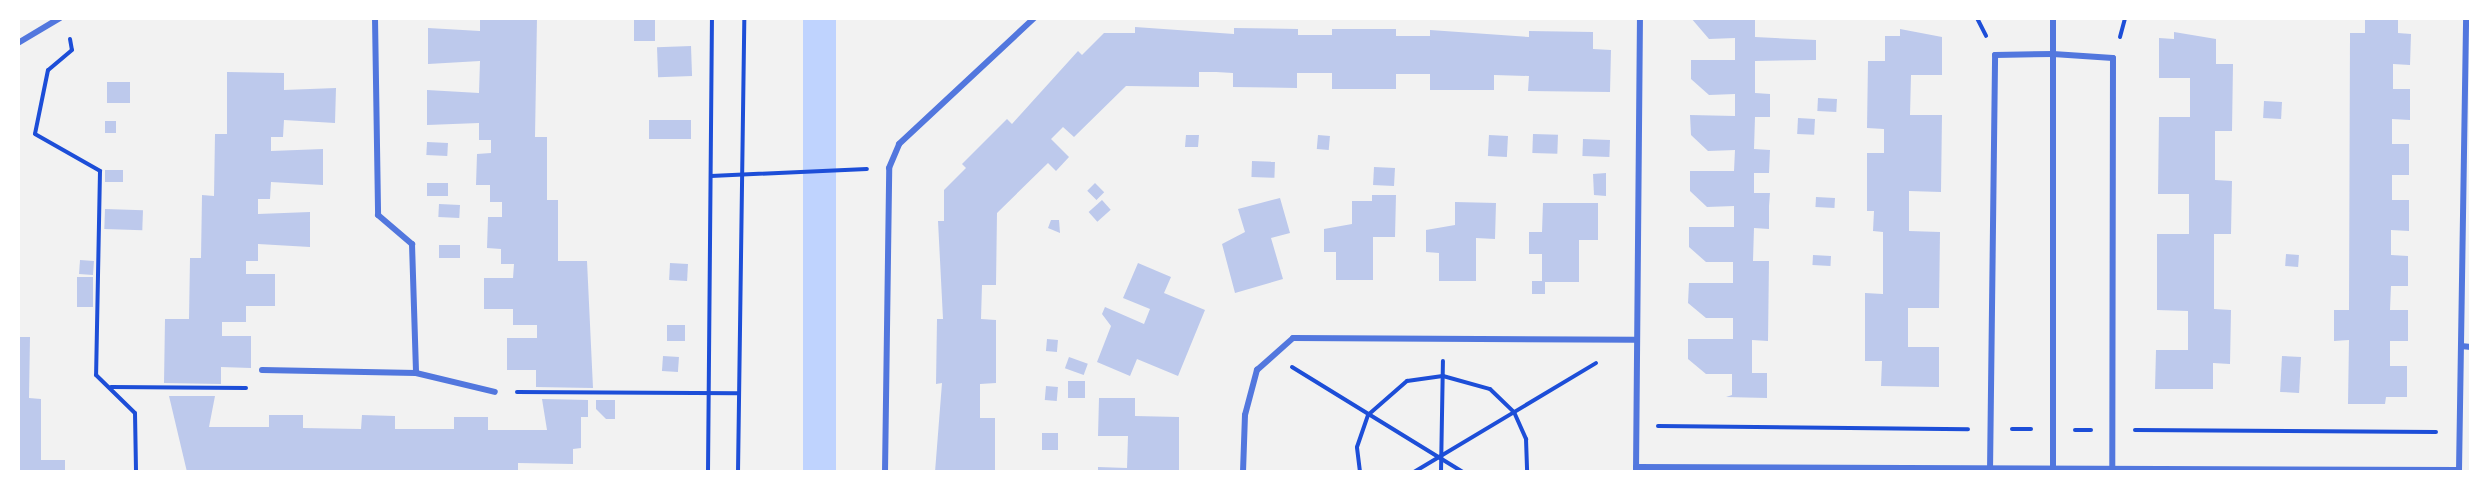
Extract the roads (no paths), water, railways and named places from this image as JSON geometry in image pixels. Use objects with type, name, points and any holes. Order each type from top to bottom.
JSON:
[{"type":"street","points":[[18,44],[60,18]]},
{"type":"street","points":[[375,18],[378,215],[412,244],[416,373]]},
{"type":"street","points":[[885,472],[889,168],[899,144],[1034,18]]},
{"type":"street","points":[[1640,18],[1635,340],[1636,470],[2458,471],[2466,18]]},
{"type":"street","points":[[2053,469],[2054,18]]},
{"type":"street","points":[[1990,469],[1995,56],[2053,54],[2113,58],[2112,469]]},
{"type":"street","points":[[1243,472],[1245,415],[1257,370],[1293,338],[1635,340]]},
{"type":"street","points":[[2461,346],[2471,346]]},
{"type":"street","points":[[262,370],[416,373],[495,392]]},
{"type":"water","points":[[803,18],[836,18],[836,472],[803,472]]}]
